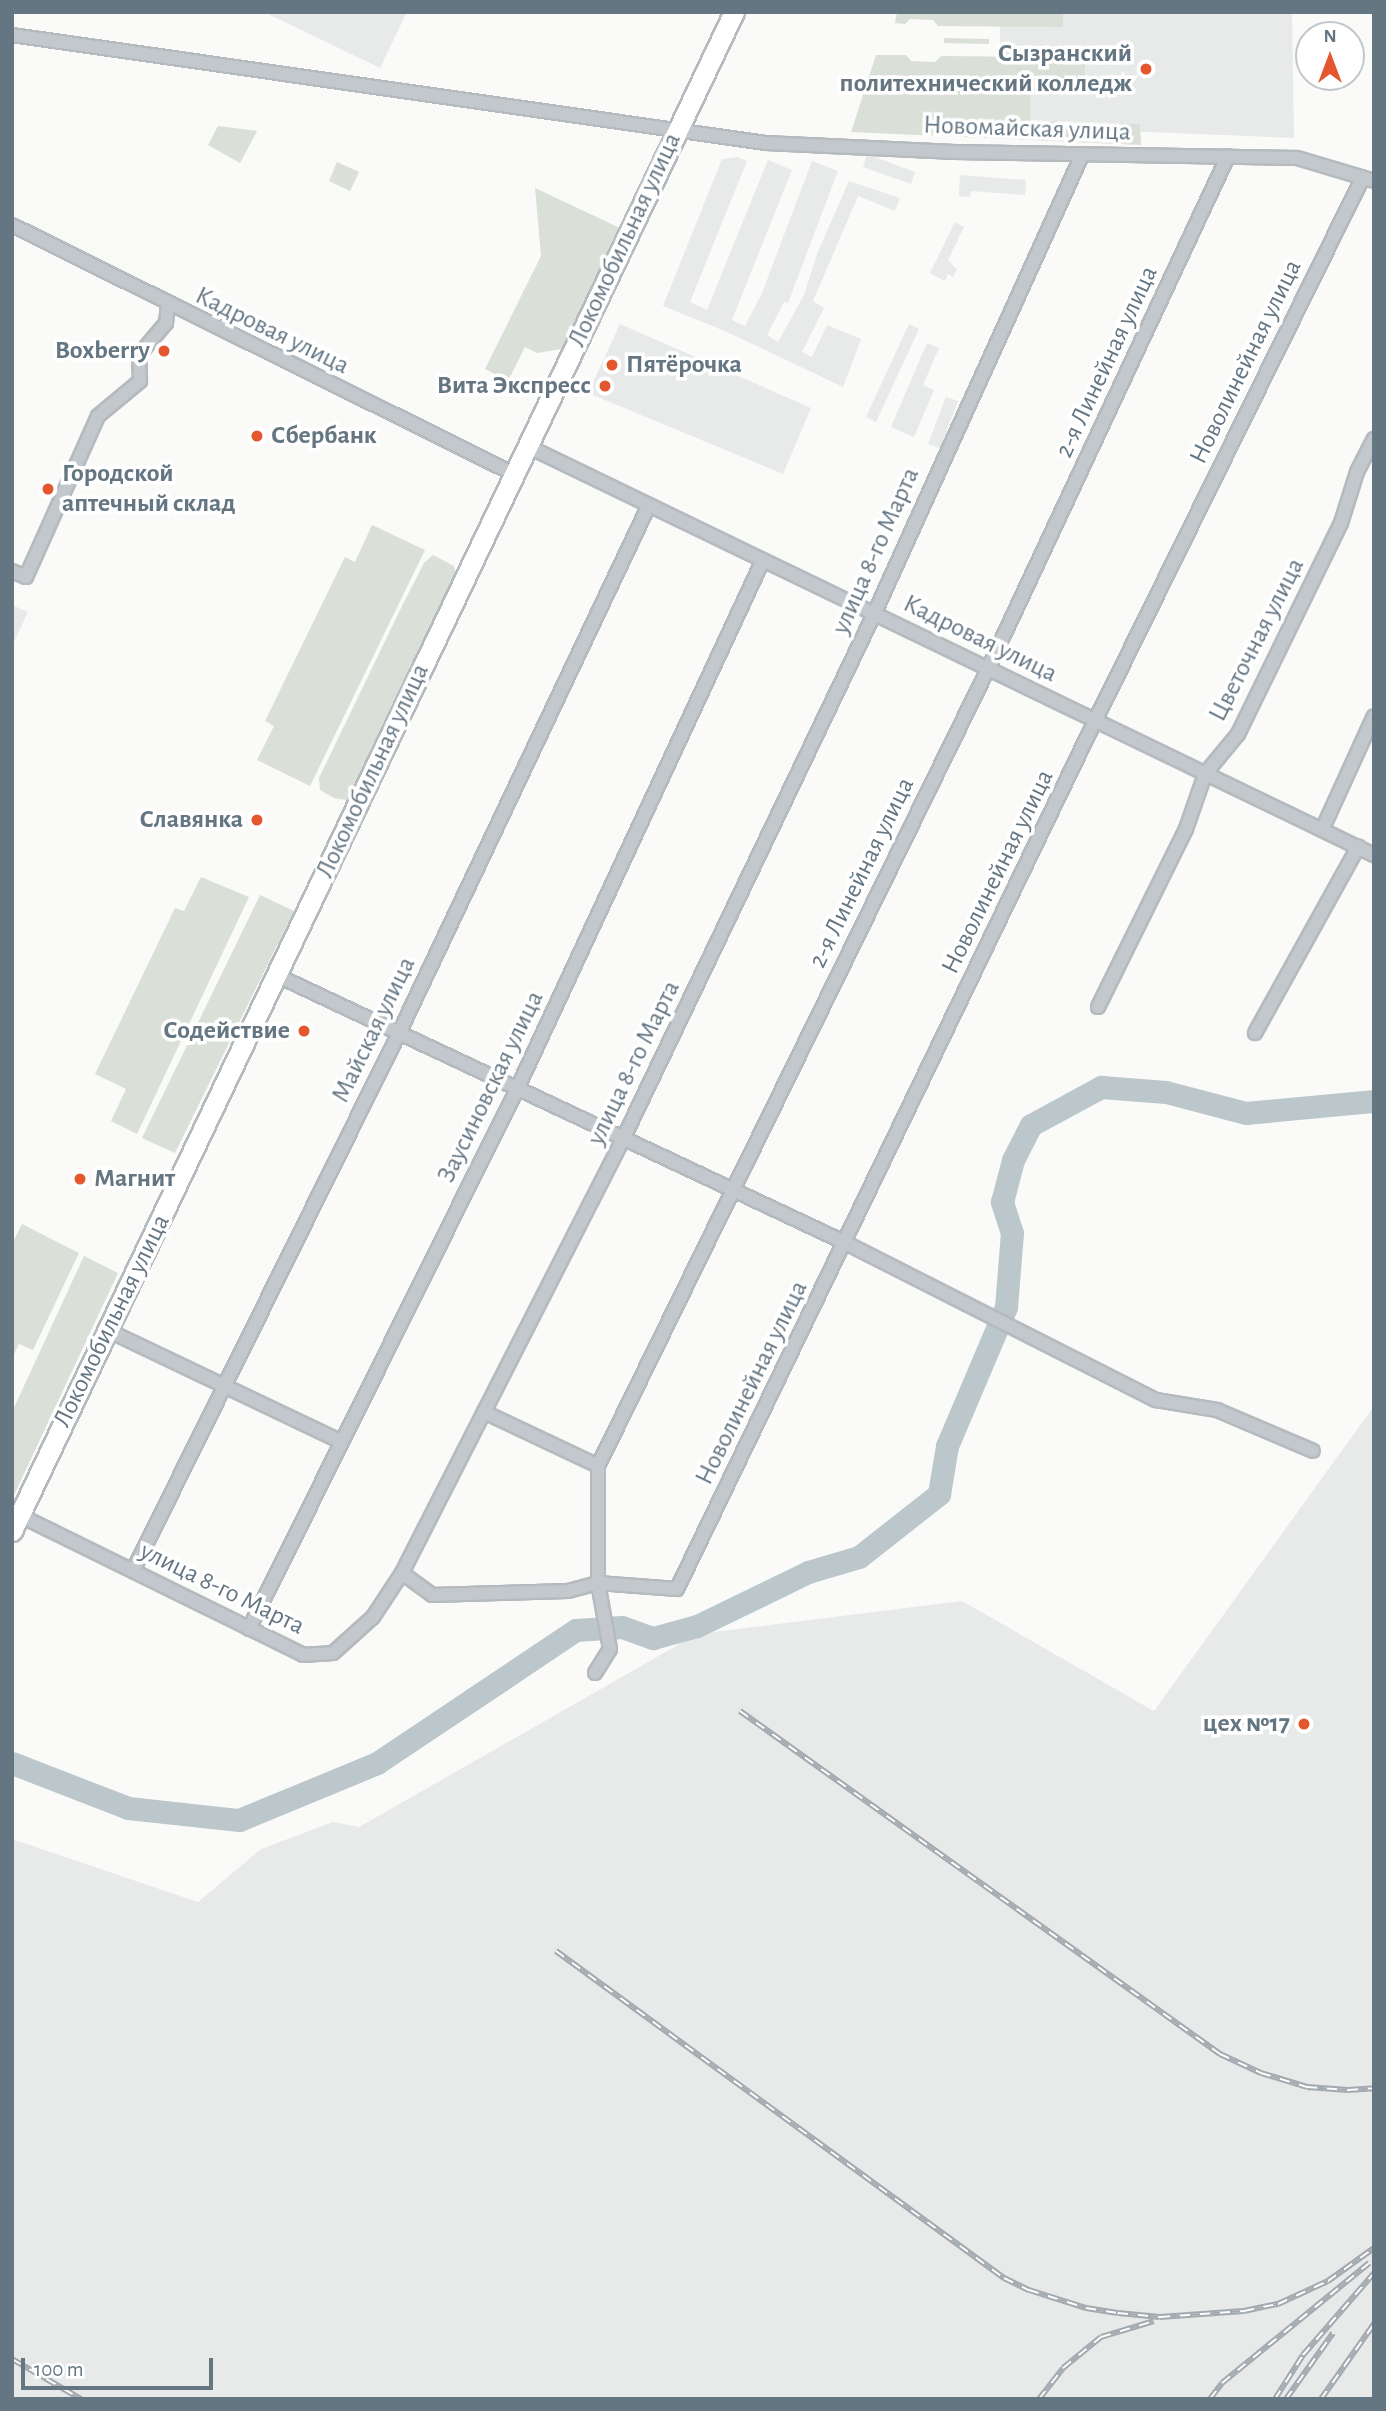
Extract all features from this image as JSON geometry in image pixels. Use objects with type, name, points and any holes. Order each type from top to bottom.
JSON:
[{"type":"main road","name":"Локомобильная улица","points":[[16,1523],[734,12]]},
{"type":"street","name":"Новомайская улица","points":[[12,35],[766,143],[1082,155],[1297,158],[1368,179]]},
{"type":"street","name":"улица 8-го Марта","points":[[16,1523],[133,1571],[303,1655],[333,1653],[373,1617],[402,1573],[623,1139],[875,612],[1082,155]]},
{"type":"street","name":"2-я Линейная улица","points":[[595,1673],[610,1649],[598,1583],[598,1466],[988,669],[1228,156]]},
{"type":"street","name":"Новолинейная улица","points":[[598,1583],[677,1589],[846,1243],[1095,721],[1368,179]]},
{"type":"street","name":"Кадровая улица","points":[[12,225],[168,305],[514,474]]},
{"type":"street","points":[[12,571],[26,577],[98,416],[140,381],[139,355],[166,323],[168,305]]},
{"type":"street","name":"Цветочная улица","points":[[1098,1007],[1186,829],[1205,774],[1238,734],[1340,523],[1357,472],[1374,439]]},
{"type":"street","name":"Кадровая улица","points":[[527,446],[1374,855]]},
{"type":"street","name":"Майская улица","points":[[133,1571],[399,1033],[649,505]]},
{"type":"street","name":"Заусиновская улица","points":[[249,1629],[517,1089],[763,560]]},
{"type":"street","points":[[1322,830],[1374,716]]},
{"type":"street","points":[[1255,1033],[1358,848]]},
{"type":"street","points":[[276,975],[846,1243],[1156,1400],[1217,1410],[1313,1451]]},
{"type":"street","points":[[107,1330],[342,1441]]},
{"type":"street","points":[[484,1412],[598,1466]]},
{"type":"street","points":[[402,1573],[432,1595],[568,1591],[598,1583]]},
{"type":"shaded area","points":[[264,12],[407,12],[380,68]]},
{"type":"shaded area","points":[[897,12],[1063,12],[1063,27],[938,26],[933,20],[910,19],[905,24],[895,23]]},
{"type":"shaded area","name":"Сызранский политехнический колледж","points":[[1000,12],[1292,12],[1294,138],[1000,126]]},
{"type":"shaded area","points":[[944,38],[989,39],[989,44],[944,43]]},
{"type":"shaded area","points":[[876,55],[906,55],[911,61],[935,62],[941,56],[1058,57],[1058,64],[1085,64],[1085,92],[1030,91],[1030,121],[1140,124],[1141,145],[851,132]]},
{"type":"shaded area","points":[[218,126],[257,131],[240,163],[208,145]]},
{"type":"shaded area","points":[[867,154],[915,172],[911,184],[863,167]]},
{"type":"shaded area","points":[[737,157],[747,161],[690,302],[707,310],[768,160],[792,170],[732,320],[745,326],[762,293],[812,161],[838,171],[788,303],[784,302],[767,335],[778,342],[804,295],[817,254],[849,181],[900,198],[895,211],[858,196],[813,301],[824,308],[802,352],[812,357],[827,325],[861,339],[843,387],[727,332],[663,306],[722,159]]},
{"type":"shaded area","points":[[337,162],[359,172],[350,191],[329,181]]},
{"type":"shaded area","points":[[960,175],[1026,180],[1025,195],[971,191],[970,197],[959,196]]},
{"type":"shaded area","points":[[535,188],[622,229],[567,348],[537,353],[525,347],[508,381],[485,369],[541,256]]},
{"type":"shaded area","points":[[955,222],[964,227],[948,260],[957,270],[953,277],[948,274],[945,281],[930,273]]},
{"type":"shaded area","points":[[620,324],[811,408],[783,474],[588,393]]},
{"type":"shaded area","points":[[909,324],[919,329],[876,422],[866,417]]},
{"type":"shaded area","points":[[927,343],[939,348],[923,385],[934,390],[914,437],[891,427]]},
{"type":"shaded area","points":[[946,397],[958,401],[940,448],[928,444]]},
{"type":"shaded area","points":[[372,525],[425,550],[310,786],[257,760],[274,726],[265,721],[345,557],[355,562]]},
{"type":"shaded area","points":[[433,555],[454,566],[456,575],[349,797],[346,800],[334,798],[320,790],[319,778],[402,606],[424,563]]},
{"type":"shaded area","points":[[12,605],[28,612],[12,646]]},
{"type":"shaded area","points":[[201,877],[249,897],[137,1134],[111,1121],[126,1089],[95,1074],[175,908],[184,911]]},
{"type":"shaded area","points":[[260,895],[294,911],[175,1153],[142,1138]]},
{"type":"shaded area","points":[[22,1224],[79,1253],[33,1350],[19,1344],[12,1358],[12,1244]]},
{"type":"shaded area","points":[[84,1256],[118,1273],[15,1493],[12,1493],[12,1412]]},
{"type":"shaded area","points":[[1374,1406],[1374,2399],[12,2399],[12,1839],[198,1902],[261,1849],[333,1822],[359,1827],[697,1634],[962,1601],[1154,1711]]},
{"type":"waterway","points":[[12,1763],[128,1808],[239,1820],[377,1763],[576,1630],[622,1627],[653,1638],[697,1626],[808,1572],[859,1557],[939,1494],[947,1446],[1006,1307],[1012,1233],[1002,1202],[1013,1160],[1031,1125],[1101,1087],[1166,1092],[1246,1113],[1374,1101]]},
{"type":"railway","points":[[740,1711],[1220,2054],[1261,2073],[1307,2087],[1348,2090],[1374,2088]]},
{"type":"railway","points":[[556,1951],[1004,2278],[1029,2290],[1086,2308],[1118,2313],[1160,2317],[1244,2311],[1278,2304],[1328,2281],[1374,2248]]},
{"type":"railway","points":[[1210,2399],[1222,2383],[1369,2263]]},
{"type":"railway","points":[[1275,2399],[1303,2355],[1374,2273]]},
{"type":"railway","points":[[1039,2399],[1063,2368],[1101,2337],[1154,2321]]},
{"type":"railway","points":[[1321,2399],[1374,2324]]},
{"type":"railway","points":[[1286,2399],[1333,2333]]},
{"type":"railway","points":[[12,2359],[81,2399]]},
{"type":"place","name":"Сызранский политехнический колледж","points":[[1146,69]]},
{"type":"place","name":"Boxberry","points":[[164,351]]},
{"type":"place","name":"Пятёрочка","points":[[612,365]]},
{"type":"place","name":"Вита Экспресс","points":[[605,386]]},
{"type":"place","name":"Сбербанк","points":[[257,436]]},
{"type":"place","name":"Городской аптечный склад","points":[[48,489]]},
{"type":"place","name":"Славянка","points":[[257,820]]},
{"type":"place","name":"Содействие","points":[[304,1031]]},
{"type":"place","name":"Магнит","points":[[80,1179]]},
{"type":"place","name":"цех №17","points":[[1304,1724]]}]
